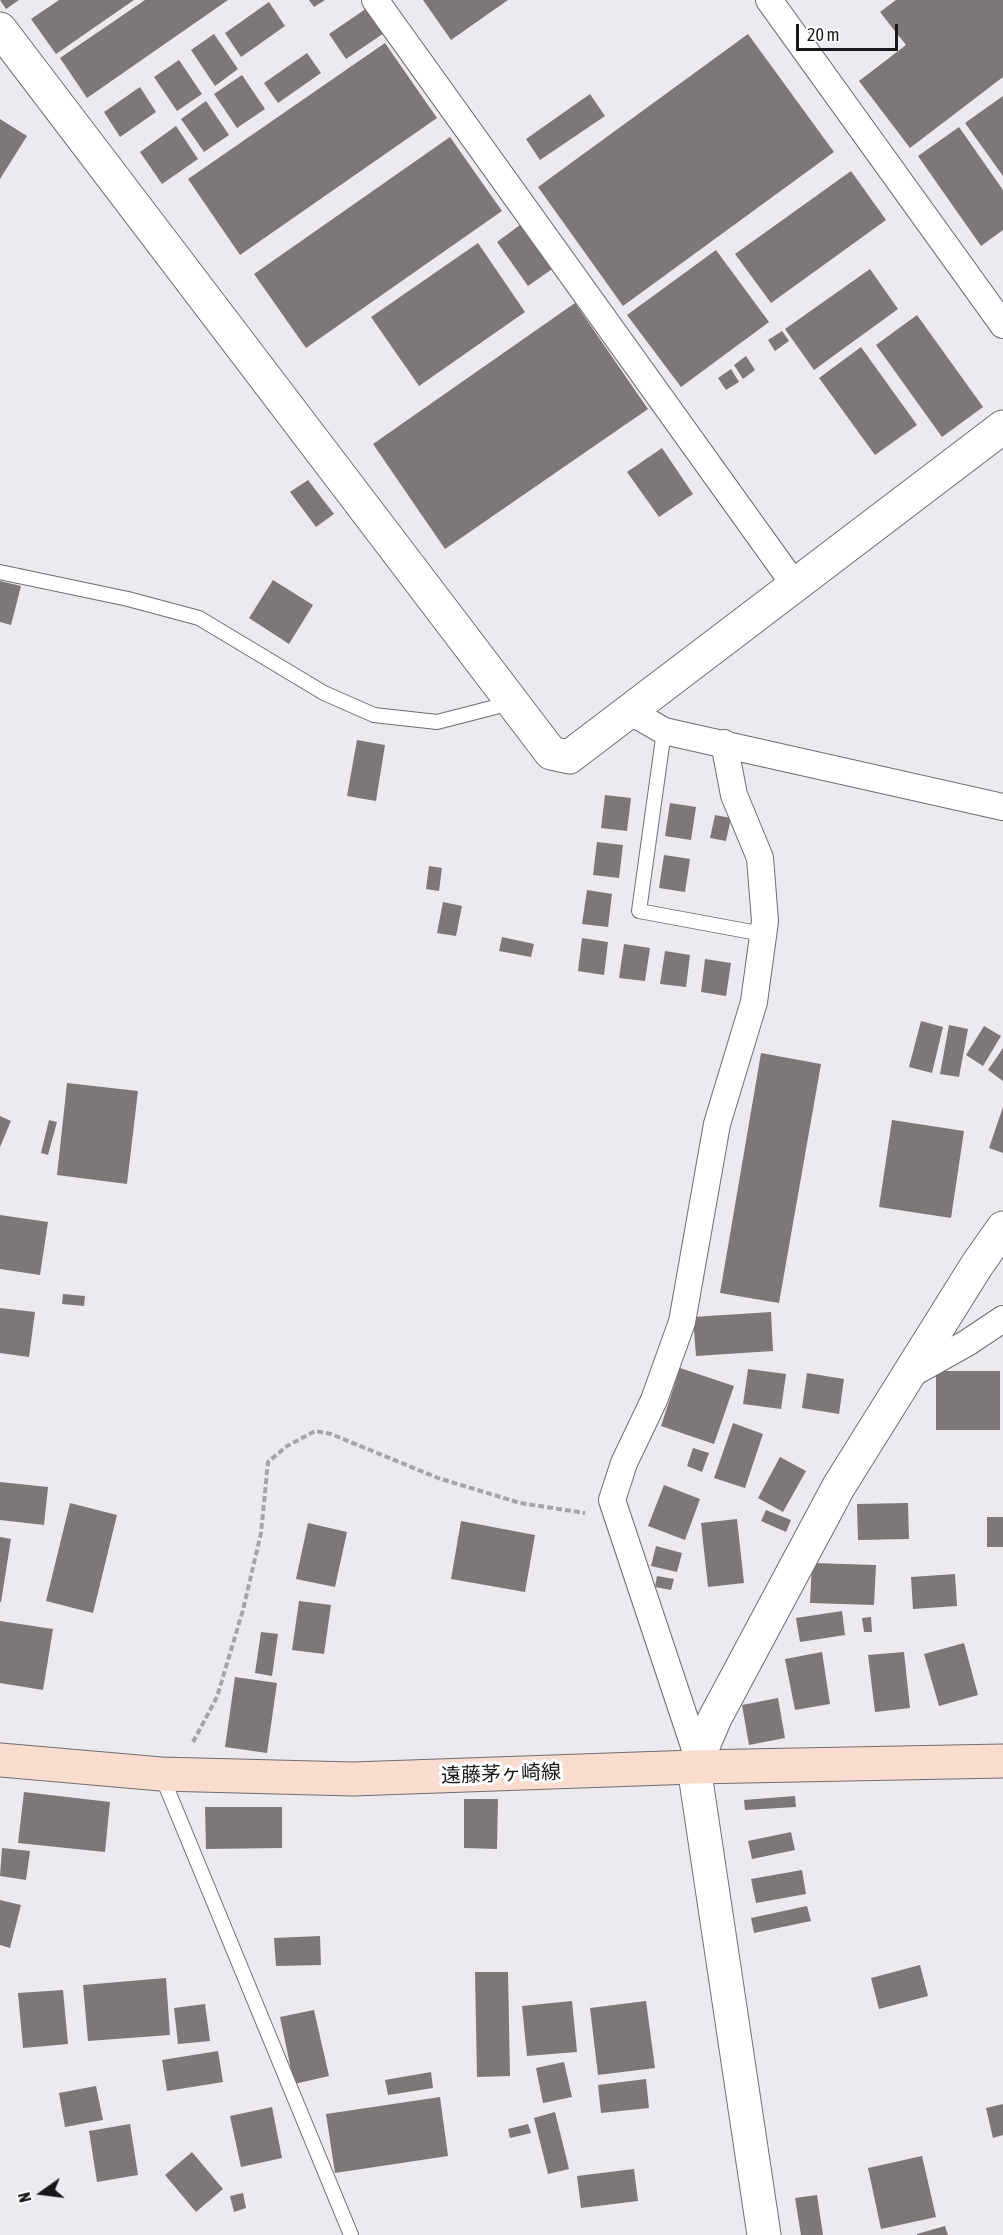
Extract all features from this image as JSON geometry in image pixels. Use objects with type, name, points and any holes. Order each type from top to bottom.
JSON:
[{"type":"main road","name":"遠藤茅ヶ崎線","points":[[0,1760],[168,1774],[353,1779],[696,1763],[1003,1761]]},
{"type":"street","points":[[375,0],[794,584]]},
{"type":"street","points":[[770,0],[1003,326]]},
{"type":"street","points":[[3,40],[551,753],[569,758],[794,584],[1003,427]]},
{"type":"street","points":[[631,712],[664,731],[1003,807]]},
{"type":"street","points":[[724,743],[734,795],[760,858],[765,921],[754,1002],[717,1124],[682,1322],[654,1400],[624,1463],[612,1500],[696,1763],[764,2235]]},
{"type":"street","points":[[696,1763],[715,1718],[839,1486],[976,1265],[1003,1228]]},
{"type":"street","points":[[908,1376],[968,1343],[1003,1319]]},
{"type":"lane","points":[[0,572],[128,599],[199,618],[324,693],[374,714],[437,722],[511,703]]},
{"type":"lane","points":[[664,731],[639,911],[763,934]]},
{"type":"lane","points":[[168,1774],[351,2235]]},
{"type":"path","points":[[168,1774],[217,1697],[243,1610],[261,1533],[268,1462],[287,1446],[315,1431],[331,1434],[438,1478],[520,1503],[618,1518]]},
{"type":"building","points":[[0,0],[19,0],[6,9]]},
{"type":"building","points":[[59,0],[134,0],[56,54],[31,19]]},
{"type":"building","points":[[145,0],[228,0],[87,98],[60,58]]},
{"type":"building","points":[[309,0],[325,0],[314,7]]},
{"type":"building","points":[[423,0],[508,0],[451,40]]},
{"type":"building","points":[[896,0],[1003,0],[1003,77],[910,148],[859,81],[906,45],[880,12]]},
{"type":"building","points":[[269,2],[285,26],[241,57],[225,33]]},
{"type":"building","points":[[370,6],[387,31],[346,59],[329,34]]},
{"type":"building","points":[[214,34],[238,69],[215,86],[191,50]]},
{"type":"building","points":[[748,34],[834,152],[623,306],[538,187]]},
{"type":"building","points":[[385,43],[437,118],[240,255],[188,179]]},
{"type":"building","points":[[307,53],[321,73],[278,103],[264,83]]},
{"type":"building","points":[[179,60],[202,94],[177,111],[154,77]]},
{"type":"building","points":[[242,75],[265,109],[237,128],[214,94]]},
{"type":"building","points":[[140,87],[156,112],[120,137],[104,112]]},
{"type":"building","points":[[590,94],[605,116],[540,160],[526,139]]},
{"type":"building","points":[[1003,96],[1003,176],[965,123]]},
{"type":"building","points":[[206,101],[229,135],[204,152],[181,119]]},
{"type":"building","points":[[0,119],[27,136],[0,179]]},
{"type":"building","points":[[176,126],[198,159],[162,184],[140,152]]},
{"type":"building","points":[[959,127],[1003,190],[1003,230],[981,246],[918,156]]},
{"type":"building","points":[[450,137],[502,211],[306,348],[254,274]]},
{"type":"building","points":[[851,171],[886,220],[771,303],[735,254]]},
{"type":"building","points":[[524,222],[555,267],[528,286],[497,242]]},
{"type":"building","points":[[478,243],[525,312],[419,386],[371,317]]},
{"type":"building","points":[[716,250],[769,322],[681,387],[627,315]]},
{"type":"building","points":[[870,269],[898,309],[814,370],[785,329]]},
{"type":"building","points":[[575,303],[648,409],[445,549],[373,444]]},
{"type":"building","points":[[917,315],[983,407],[942,437],[876,345]]},
{"type":"building","points":[[782,331],[789,341],[775,351],[768,340]]},
{"type":"building","points":[[861,347],[917,425],[875,455],[819,378]]},
{"type":"building","points":[[746,356],[755,370],[743,379],[734,365]]},
{"type":"building","points":[[731,369],[739,382],[726,390],[718,378]]},
{"type":"building","points":[[662,448],[693,494],[659,517],[627,472]]},
{"type":"building","points":[[308,480],[334,514],[316,527],[290,492]]},
{"type":"building","points":[[273,580],[313,605],[289,644],[249,618]]},
{"type":"building","points":[[0,581],[21,586],[11,625],[0,622]]},
{"type":"building","points":[[357,740],[385,745],[376,801],[347,796]]},
{"type":"building","points":[[605,795],[631,798],[627,831],[601,828]]},
{"type":"building","points":[[670,803],[696,807],[691,840],[665,836]]},
{"type":"building","points":[[715,815],[731,818],[726,841],[710,838]]},
{"type":"building","points":[[597,842],[623,845],[619,878],[593,875]]},
{"type":"building","points":[[664,855],[690,859],[685,892],[659,888]]},
{"type":"building","points":[[429,866],[442,868],[439,891],[426,889]]},
{"type":"building","points":[[587,890],[612,894],[608,927],[582,924]]},
{"type":"building","points":[[443,902],[462,906],[456,936],[437,933]]},
{"type":"building","points":[[502,937],[534,944],[531,957],[499,951]]},
{"type":"building","points":[[582,938],[608,942],[604,975],[578,971]]},
{"type":"building","points":[[624,944],[650,948],[645,981],[619,978]]},
{"type":"building","points":[[665,951],[690,955],[686,987],[660,984]]},
{"type":"building","points":[[705,959],[731,963],[726,996],[701,992]]},
{"type":"building","points":[[921,1021],[943,1027],[932,1073],[909,1067]]},
{"type":"building","points":[[949,1025],[968,1029],[959,1077],[940,1074]]},
{"type":"building","points":[[984,1026],[1001,1036],[983,1066],[966,1055]]},
{"type":"building","points":[[1003,1048],[1003,1081],[988,1070]]},
{"type":"building","points":[[761,1053],[821,1064],[779,1303],[720,1293]]},
{"type":"building","points":[[67,1083],[138,1091],[127,1184],[57,1175]]},
{"type":"building","points":[[1003,1107],[1003,1153],[989,1148]]},
{"type":"building","points":[[0,1116],[11,1121],[0,1147]]},
{"type":"building","points":[[49,1120],[57,1122],[48,1155],[41,1153]]},
{"type":"building","points":[[892,1120],[964,1131],[951,1218],[879,1207]]},
{"type":"building","points":[[0,1215],[48,1222],[40,1275],[0,1269]]},
{"type":"building","points":[[63,1294],[85,1296],[84,1306],[62,1304]]},
{"type":"building","points":[[0,1308],[35,1312],[29,1357],[0,1353]]},
{"type":"building","points":[[771,1312],[773,1351],[696,1356],[693,1317]]},
{"type":"building","points":[[680,1368],[734,1386],[714,1444],[661,1426]]},
{"type":"building","points":[[748,1369],[786,1374],[781,1409],[743,1404]]},
{"type":"building","points":[[936,1371],[1000,1371],[1000,1430],[936,1430]]},
{"type":"building","points":[[807,1373],[844,1379],[839,1414],[802,1408]]},
{"type":"building","points":[[733,1423],[763,1434],[745,1488],[714,1478]]},
{"type":"building","points":[[693,1448],[709,1453],[702,1472],[687,1466]]},
{"type":"building","points":[[780,1457],[806,1471],[783,1512],[758,1498]]},
{"type":"building","points":[[0,1482],[48,1487],[44,1525],[0,1520]]},
{"type":"building","points":[[664,1485],[700,1499],[685,1540],[648,1526]]},
{"type":"building","points":[[70,1503],[117,1515],[93,1613],[46,1601]]},
{"type":"building","points":[[908,1503],[909,1539],[858,1540],[857,1504]]},
{"type":"building","points":[[766,1510],[791,1520],[786,1532],[761,1521]]},
{"type":"building","points":[[987,1517],[1003,1517],[1003,1547],[987,1547]]},
{"type":"building","points":[[737,1519],[744,1583],[708,1587],[701,1523]]},
{"type":"building","points":[[461,1521],[535,1535],[525,1592],[451,1579]]},
{"type":"building","points":[[308,1523],[347,1532],[335,1587],[296,1579]]},
{"type":"building","points":[[0,1537],[11,1539],[1,1602],[0,1602]]},
{"type":"building","points":[[656,1546],[682,1553],[677,1572],[651,1566]]},
{"type":"building","points":[[812,1563],[876,1565],[874,1605],[810,1603]]},
{"type":"building","points":[[955,1574],[957,1606],[913,1609],[911,1577]]},
{"type":"building","points":[[657,1576],[674,1579],[671,1590],[655,1587]]},
{"type":"building","points":[[299,1601],[331,1605],[324,1654],[292,1650]]},
{"type":"building","points":[[842,1611],[845,1635],[800,1642],[796,1618]]},
{"type":"building","points":[[871,1617],[872,1632],[864,1632],[862,1618]]},
{"type":"building","points":[[0,1621],[53,1629],[43,1690],[0,1683]]},
{"type":"building","points":[[261,1632],[278,1634],[272,1676],[255,1673]]},
{"type":"building","points":[[964,1643],[978,1695],[939,1706],[924,1654]]},
{"type":"building","points":[[822,1652],[830,1704],[795,1710],[785,1659]]},
{"type":"building","points":[[904,1652],[910,1708],[875,1712],[868,1655]]},
{"type":"building","points":[[235,1677],[277,1683],[267,1753],[225,1747]]},
{"type":"building","points":[[778,1698],[785,1738],[749,1745],[742,1705]]},
{"type":"building","points":[[24,1792],[110,1802],[105,1852],[18,1843]]},
{"type":"building","points":[[795,1796],[796,1807],[745,1810],[744,1800]]},
{"type":"building","points":[[464,1799],[498,1799],[497,1849],[464,1848]]},
{"type":"building","points":[[205,1807],[282,1807],[282,1848],[206,1849]]},
{"type":"building","points":[[791,1832],[795,1850],[752,1859],[748,1841]]},
{"type":"building","points":[[2,1848],[30,1851],[26,1880],[0,1876]]},
{"type":"building","points":[[802,1870],[806,1894],[756,1903],[751,1879]]},
{"type":"building","points":[[0,1900],[21,1905],[10,1948],[0,1945]]},
{"type":"building","points":[[807,1906],[811,1921],[754,1933],[751,1918]]},
{"type":"building","points":[[320,1936],[321,1965],[276,1966],[274,1938]]},
{"type":"building","points":[[920,1965],[928,1996],[879,2009],[871,1978]]},
{"type":"building","points":[[475,1972],[508,1972],[510,2076],[477,2077]]},
{"type":"building","points":[[166,1978],[170,2035],[88,2041],[83,1985]]},
{"type":"building","points":[[63,1990],[68,2044],[23,2048],[18,1993]]},
{"type":"building","points":[[572,2001],[577,2052],[527,2056],[522,2006]]},
{"type":"building","points":[[646,2001],[655,2068],[598,2075],[590,2008]]},
{"type":"building","points":[[205,2004],[210,2041],[178,2044],[174,2008]]},
{"type":"building","points":[[314,2010],[329,2076],[294,2084],[280,2017]]},
{"type":"building","points":[[218,2051],[223,2082],[167,2091],[162,2060]]},
{"type":"building","points":[[564,2062],[572,2097],[543,2103],[536,2068]]},
{"type":"building","points":[[431,2072],[433,2088],[388,2095],[385,2080]]},
{"type":"building","points":[[646,2079],[649,2108],[601,2113],[598,2085]]},
{"type":"building","points":[[96,2086],[103,2120],[65,2127],[59,2093]]},
{"type":"building","points":[[440,2097],[448,2156],[335,2173],[326,2114]]},
{"type":"building","points":[[1003,2104],[1003,2135],[993,2138],[986,2108]]},
{"type":"building","points":[[272,2107],[282,2158],[241,2167],[230,2116]]},
{"type":"building","points":[[555,2112],[569,2169],[548,2174],[534,2118]]},
{"type":"building","points":[[130,2124],[138,2175],[97,2182],[89,2131]]},
{"type":"building","points":[[528,2124],[531,2133],[510,2138],[508,2129]]},
{"type":"building","points":[[192,2152],[223,2189],[196,2212],[165,2175]]},
{"type":"building","points":[[922,2156],[936,2217],[881,2229],[868,2168]]},
{"type":"building","points":[[634,2169],[638,2201],[581,2208],[577,2176]]},
{"type":"building","points":[[243,2193],[246,2208],[234,2212],[230,2196]]},
{"type":"building","points":[[817,2195],[823,2235],[801,2235],[795,2198]]},
{"type":"building","points":[[945,2226],[948,2235],[917,2235],[917,2234]]}]
